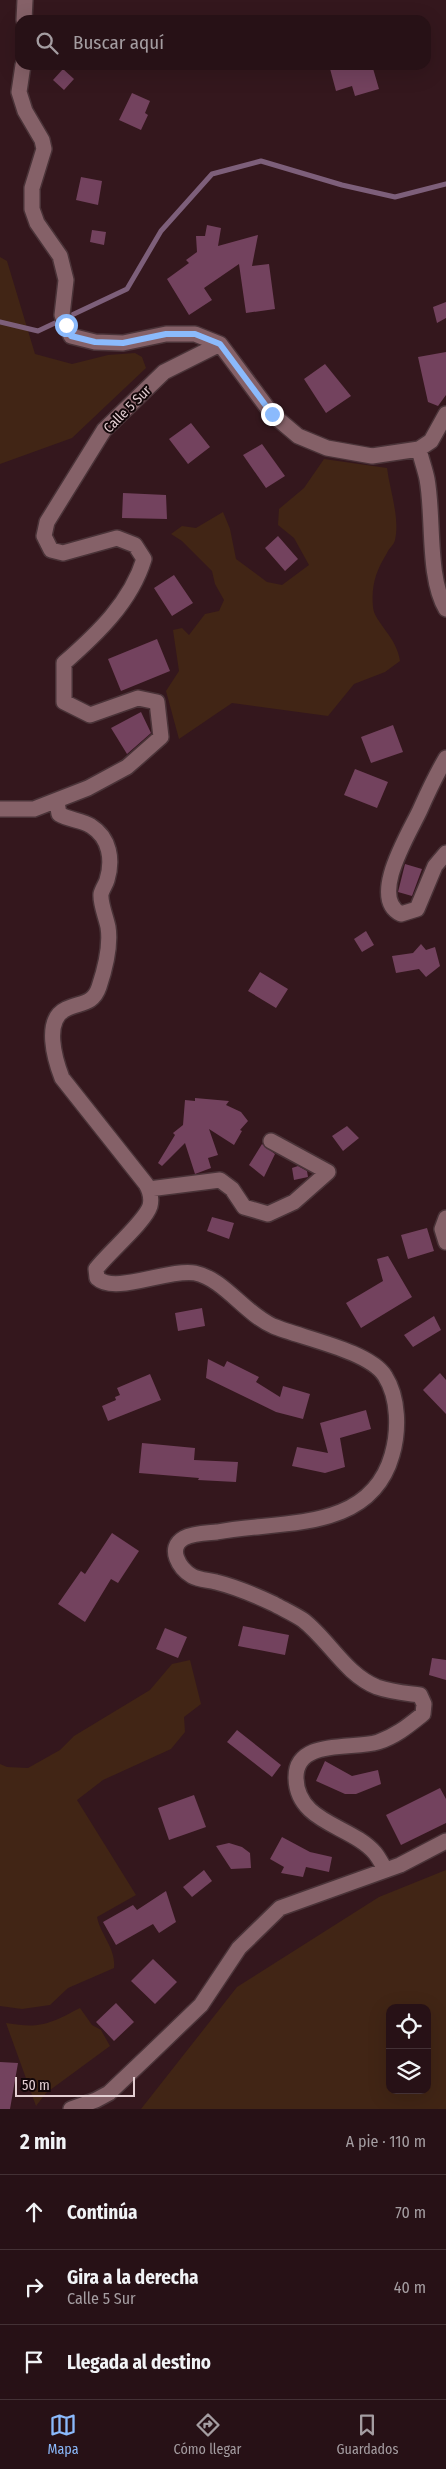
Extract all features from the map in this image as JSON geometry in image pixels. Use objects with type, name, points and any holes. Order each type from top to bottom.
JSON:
[{"type":"street","points":[[24,15],[25,0]]},
{"type":"street","points":[[22,70],[19,92],[25,111],[42,140],[44,149],[32,188],[32,209],[37,223],[60,256],[66,280],[64,320],[71,336],[95,342],[123,343],[166,334],[195,334],[220,344],[272,414],[298,436],[328,448],[372,456],[419,449],[431,441],[446,414]]},
{"type":"street","name":"Calle 5 Sur","points":[[57,802],[127,768],[161,737],[157,702],[138,698],[90,715],[64,702],[64,663],[121,606],[140,573],[144,559],[135,545],[117,538],[63,553],[51,550],[44,536],[47,522],[104,430],[164,372],[220,344]]},
{"type":"street","points":[[419,449],[427,480],[436,576],[442,602],[446,610]]},
{"type":"street","points":[[446,758],[400,848],[389,882],[389,900],[392,908],[401,914],[417,909],[435,866],[446,853]]},
{"type":"street","points":[[0,809],[34,809],[57,802],[59,814],[91,826],[105,841],[111,857],[107,881],[101,894],[108,926],[108,943],[99,987],[88,1002],[66,1009],[57,1018],[53,1031],[56,1061],[62,1078],[149,1189],[151,1200],[146,1214],[107,1254],[96,1269],[97,1278],[101,1282],[126,1283],[174,1272],[205,1276],[220,1284],[240,1304],[262,1320],[273,1326],[363,1358],[378,1367],[389,1382],[396,1418],[395,1446],[381,1479],[363,1500],[348,1510],[324,1519],[247,1526],[190,1536],[180,1542],[175,1551],[177,1560],[193,1576],[258,1597],[304,1620],[354,1672],[369,1683],[390,1691],[420,1695],[424,1704],[422,1714],[400,1733],[388,1739],[362,1746],[317,1749],[306,1755],[296,1770],[296,1785],[308,1808],[321,1819],[356,1838],[375,1853],[386,1869]]},
{"type":"street","points":[[149,1189],[220,1180],[232,1189],[244,1207],[268,1214],[294,1202],[328,1172],[271,1141]]},
{"type":"street","points":[[446,1218],[442,1229],[446,1242]]},
{"type":"street","points":[[71,2109],[96,2100],[108,2093],[201,2005],[240,1948],[280,1908],[400,1865],[446,1841]]},
{"type":"shaded area","points":[[0,257],[7,261],[35,354],[72,364],[108,355],[135,353],[142,357],[146,368],[72,438],[0,464]]},
{"type":"shaded area","points":[[324,459],[387,468],[395,514],[396,532],[394,542],[375,578],[373,607],[374,613],[395,645],[400,661],[385,672],[354,684],[328,716],[232,703],[179,739],[166,691],[179,671],[173,630],[182,628],[189,635],[205,614],[219,611],[224,600],[215,584],[212,571],[182,541],[171,534],[182,526],[196,528],[223,512],[230,529],[236,559],[267,582],[282,585],[309,565],[294,538],[278,525],[279,509],[304,488]]},
{"type":"shaded area","points":[[190,1660],[201,1704],[184,1717],[185,1732],[171,1749],[103,1780],[77,1800],[136,1895],[97,1917],[113,1954],[114,1968],[68,1988],[50,2005],[22,2009],[0,2006],[0,1764],[7,1767],[28,1768],[60,1750],[74,1736],[150,1690],[172,1664]]},
{"type":"shaded area","points":[[446,1870],[446,2109],[141,2109],[237,1987],[379,1897]]},
{"type":"shaded area","points":[[80,2008],[92,2025],[101,2030],[110,2046],[46,2093],[36,2106],[6,2023],[18,2025],[44,2024]]},
{"type":"building","points":[[62,70],[74,79],[64,90],[53,80]]},
{"type":"building","points":[[330,70],[373,70],[379,89],[355,96],[352,86],[336,91]]},
{"type":"building","points":[[132,93],[150,101],[145,113],[148,115],[141,130],[119,120]]},
{"type":"building","points":[[81,177],[102,181],[98,205],[76,200]]},
{"type":"building","points":[[207,225],[221,228],[218,246],[258,235],[252,266],[269,264],[275,309],[246,313],[239,264],[204,288],[212,300],[189,315],[167,279],[189,263],[186,260],[197,252],[196,236],[205,236]]},
{"type":"building","points":[[92,230],[106,232],[104,245],[90,242]]},
{"type":"building","points":[[446,302],[446,318],[437,323],[433,307]]},
{"type":"building","points":[[446,352],[446,395],[438,406],[428,402],[418,357]]},
{"type":"building","points":[[325,364],[351,396],[326,413],[304,379]]},
{"type":"building","points":[[191,423],[210,447],[188,464],[169,439]]},
{"type":"building","points":[[262,444],[285,476],[266,488],[243,455]]},
{"type":"building","points":[[123,493],[166,495],[167,519],[122,518]]},
{"type":"building","points":[[278,536],[298,559],[285,571],[265,548]]},
{"type":"building","points":[[174,575],[193,603],[172,616],[154,588]]},
{"type":"building","points":[[157,639],[170,671],[121,691],[108,659]]},
{"type":"building","points":[[141,712],[151,733],[127,754],[111,728]]},
{"type":"building","points":[[393,725],[403,752],[371,763],[361,737]]},
{"type":"building","points":[[355,769],[388,782],[377,808],[344,795]]},
{"type":"building","points":[[405,864],[422,869],[412,896],[398,892]]},
{"type":"building","points":[[366,931],[374,945],[362,952],[354,939]]},
{"type":"building","points":[[421,944],[426,950],[435,947],[440,966],[426,977],[419,969],[396,973],[392,956],[413,953]]},
{"type":"building","points":[[260,972],[288,989],[276,1008],[248,991]]},
{"type":"building","points":[[195,1098],[229,1101],[226,1105],[241,1112],[248,1121],[240,1130],[242,1131],[234,1145],[209,1129],[218,1155],[208,1158],[211,1168],[195,1174],[185,1143],[162,1166],[158,1163],[175,1135],[173,1133],[183,1125],[185,1100],[195,1101]]},
{"type":"building","points":[[347,1126],[359,1138],[343,1151],[332,1136]]},
{"type":"building","points":[[262,1144],[275,1154],[264,1177],[249,1165]]},
{"type":"building","points":[[298,1166],[307,1171],[308,1177],[294,1180],[292,1168]]},
{"type":"building","points":[[212,1217],[234,1223],[229,1239],[207,1231]]},
{"type":"building","points":[[427,1228],[434,1251],[408,1259],[401,1235]]},
{"type":"building","points":[[388,1256],[412,1297],[361,1328],[346,1303],[383,1281],[377,1259]]},
{"type":"building","points":[[202,1308],[205,1326],[178,1331],[175,1313]]},
{"type":"building","points":[[434,1316],[441,1330],[413,1347],[404,1335]]},
{"type":"building","points":[[208,1359],[224,1367],[227,1361],[259,1377],[256,1382],[280,1397],[283,1386],[310,1394],[303,1419],[276,1412],[206,1378]]},
{"type":"building","points":[[440,1373],[446,1380],[446,1414],[423,1390]]},
{"type":"building","points":[[150,1374],[161,1400],[108,1421],[102,1406],[116,1400],[115,1397],[120,1395],[117,1388]]},
{"type":"building","points":[[366,1410],[371,1429],[340,1438],[345,1467],[325,1473],[292,1466],[297,1447],[328,1453],[320,1423]]},
{"type":"building","points":[[142,1443],[195,1448],[194,1460],[238,1462],[236,1482],[198,1480],[199,1478],[139,1473]]},
{"type":"building","points":[[112,1533],[139,1551],[118,1583],[111,1579],[85,1622],[58,1604],[81,1571],[85,1574]]},
{"type":"building","points":[[243,1626],[289,1635],[285,1655],[238,1646]]},
{"type":"building","points":[[165,1628],[187,1637],[178,1658],[156,1649]]},
{"type":"building","points":[[432,1658],[446,1660],[446,1680],[429,1675]]},
{"type":"building","points":[[237,1730],[281,1765],[272,1777],[227,1742]]},
{"type":"building","points":[[325,1761],[352,1776],[378,1770],[381,1784],[356,1794],[345,1794],[316,1781]]},
{"type":"building","points":[[440,1788],[446,1799],[446,1823],[401,1845],[386,1815]]},
{"type":"building","points":[[194,1795],[206,1827],[169,1840],[158,1808]]},
{"type":"building","points":[[282,1837],[310,1852],[332,1857],[329,1872],[306,1867],[303,1877],[281,1873],[284,1867],[270,1859]]},
{"type":"building","points":[[229,1843],[242,1847],[250,1853],[251,1868],[231,1869],[216,1846]]},
{"type":"building","points":[[204,1870],[212,1881],[192,1897],[183,1887]]},
{"type":"building","points":[[166,1891],[176,1922],[159,1933],[153,1924],[116,1945],[103,1922],[133,1905],[137,1910]]},
{"type":"building","points":[[153,1959],[177,1982],[155,2004],[131,1981]]},
{"type":"building","points":[[116,2003],[134,2022],[114,2041],[96,2022]]},
{"type":"building","points":[[0,2062],[18,2063],[10,2109],[0,2109]]},
{"type":"waterway","points":[[0,322],[38,331],[127,289],[161,231],[212,174],[261,161],[342,185],[395,197],[446,184]]},
{"type":"route","points":[[66,325],[71,336],[95,342],[123,343],[166,334],[195,334],[220,344],[272,414]]}]
